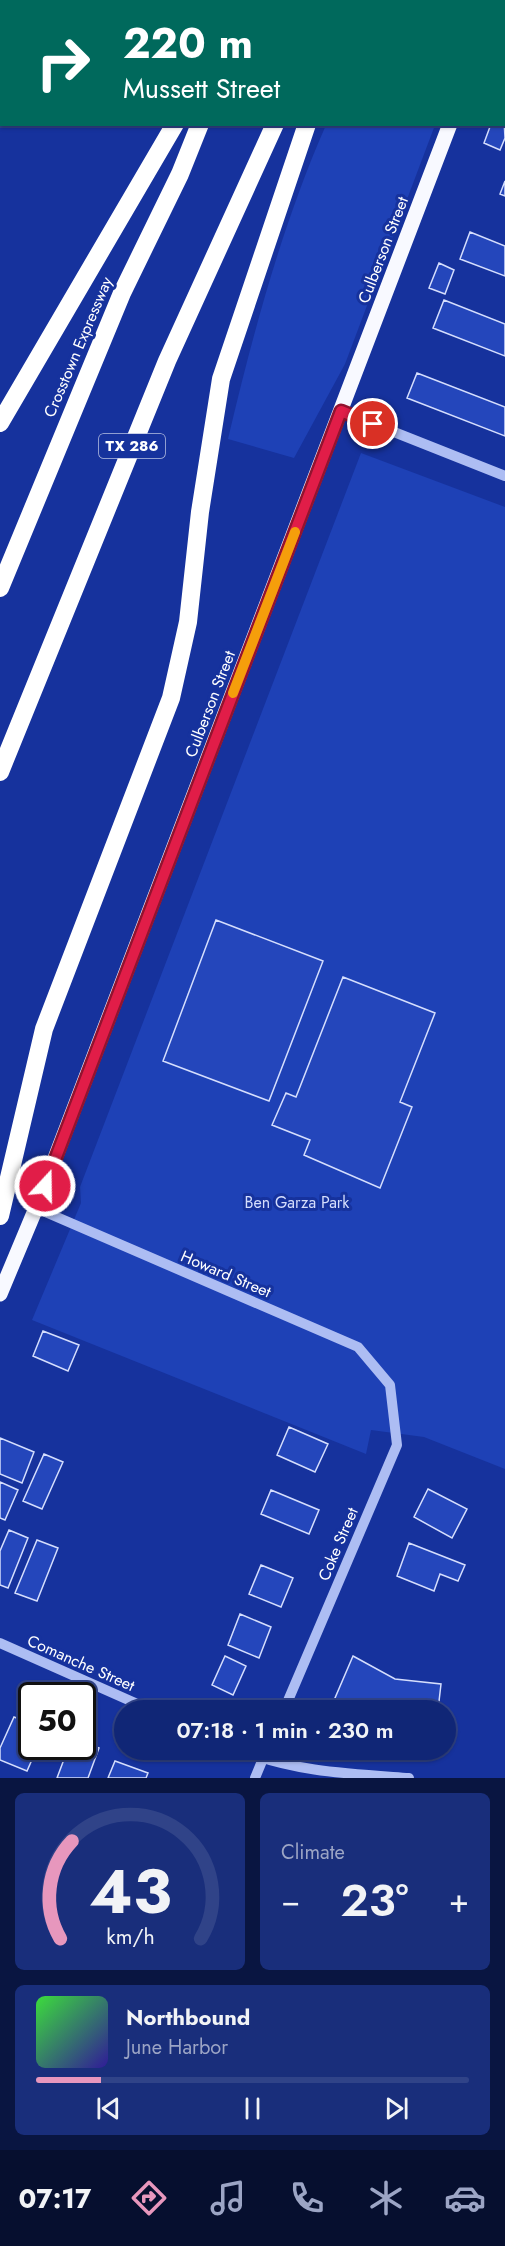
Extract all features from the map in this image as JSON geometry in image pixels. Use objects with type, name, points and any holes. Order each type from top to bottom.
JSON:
[{"type":"highway","points":[[0,423],[174,126]]},
{"type":"highway","name":"Crosstown Expressway","points":[[0,588],[122,293],[180,174],[199,126]]},
{"type":"highway","name":"TX 286","points":[[0,772],[166,361],[274,126]]},
{"type":"highway","points":[[0,1216],[44,1029],[171,698],[188,622],[200,512],[221,379],[306,126]]},
{"type":"main road","name":"Culberson Street","points":[[0,1294],[36,1208],[449,126]]},
{"type":"street","points":[[341,411],[505,476]]},
{"type":"street","name":"Howard Street","points":[[36,1208],[358,1347],[390,1385]]},
{"type":"street","name":"Coke Street","points":[[288,1700],[397,1444],[390,1385]]},
{"type":"street","name":"Comanche Street","points":[[0,1643],[128,1700]]},
{"type":"street","points":[[255,1778],[263,1760],[339,1773],[409,1778]]},
{"type":"green space","points":[[326,126],[435,126],[345,364],[294,458],[228,439],[270,280],[310,163]]},
{"type":"green space","name":"Ben Garza Park","points":[[361,453],[505,507],[505,1469],[424,1437],[371,1430],[366,1454],[32,1320],[81,1203],[80,1187]]},
{"type":"building","points":[[490,126],[504,126],[505,138],[500,150],[484,143]]},
{"type":"building","points":[[505,181],[505,196],[500,194]]},
{"type":"building","points":[[470,232],[505,246],[505,276],[460,259]]},
{"type":"building","points":[[439,263],[454,270],[445,294],[429,288]]},
{"type":"building","points":[[444,300],[505,324],[505,356],[433,328]]},
{"type":"building","points":[[417,373],[505,407],[505,436],[407,398]]},
{"type":"building","points":[[216,920],[323,961],[269,1101],[163,1061]]},
{"type":"building","points":[[343,977],[435,1013],[400,1102],[412,1107],[380,1188],[304,1155],[310,1140],[272,1125],[286,1093],[296,1097]]},
{"type":"building","points":[[43,1331],[79,1345],[68,1371],[33,1356]]},
{"type":"building","points":[[289,1427],[328,1444],[315,1472],[277,1455]]},
{"type":"building","points":[[0,1438],[34,1452],[22,1483],[0,1474]]},
{"type":"building","points":[[44,1454],[63,1462],[42,1509],[23,1501]]},
{"type":"building","points":[[0,1482],[18,1490],[5,1520],[0,1518]]},
{"type":"building","points":[[428,1489],[467,1509],[452,1538],[414,1517]]},
{"type":"building","points":[[271,1490],[319,1510],[309,1534],[261,1514]]},
{"type":"building","points":[[9,1530],[28,1538],[8,1588],[0,1585],[0,1551]]},
{"type":"building","points":[[37,1540],[58,1548],[37,1601],[15,1593]]},
{"type":"building","points":[[409,1543],[465,1565],[458,1581],[440,1574],[434,1591],[397,1576]]},
{"type":"building","points":[[261,1565],[293,1578],[281,1607],[249,1594]]},
{"type":"building","points":[[240,1614],[271,1627],[259,1658],[228,1645]]},
{"type":"building","points":[[225,1656],[246,1666],[233,1695],[212,1685]]},
{"type":"building","points":[[353,1656],[395,1679],[441,1684],[439,1700],[338,1700],[335,1698]]},
{"type":"building","points":[[14,1717],[18,1719],[18,1760],[32,1760],[27,1771],[0,1760],[0,1748]]},
{"type":"building","points":[[64,1760],[95,1760],[88,1778],[57,1778]]},
{"type":"building","points":[[115,1761],[148,1773],[146,1778],[108,1778]]},
{"type":"slow traffic","points":[[233,693],[295,532]]},
{"type":"route","points":[[45,1186],[341,411],[373,424]]}]
